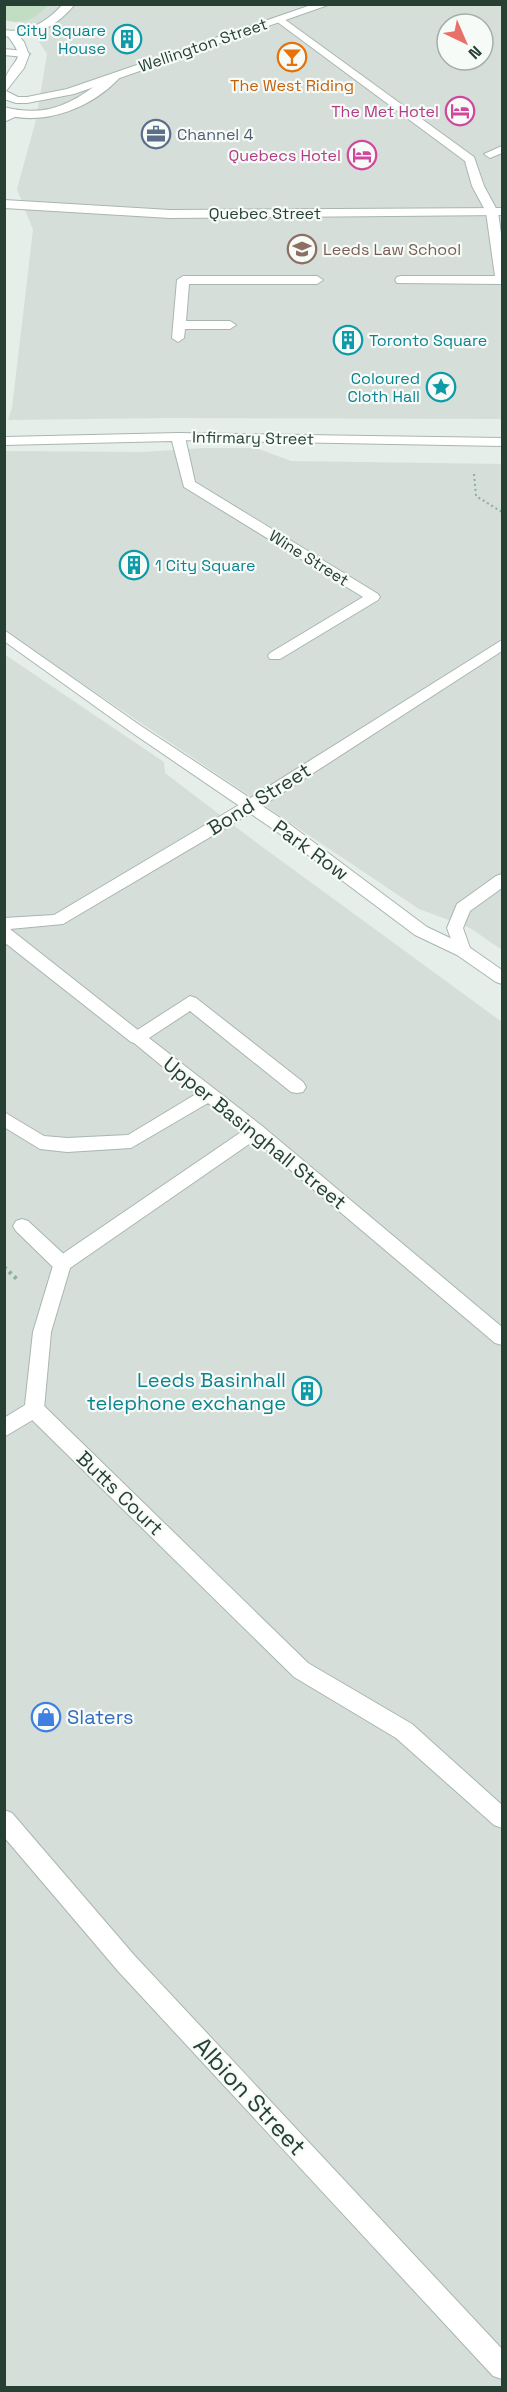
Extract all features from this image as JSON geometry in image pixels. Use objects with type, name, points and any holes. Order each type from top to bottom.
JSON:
[{"type":"street","points":[[8,34],[42,27],[70,4]]},
{"type":"street","name":"Wellington Street","points":[[5,94],[27,100],[70,92],[326,4]]},
{"type":"street","points":[[280,19],[470,159],[478,186],[497,212],[502,279],[401,280]]},
{"type":"street","points":[[5,94],[24,54],[22,44],[8,34]]},
{"type":"street","points":[[4,51],[24,54]]},
{"type":"street","name":"Wellington Street","points":[[7,115],[32,117],[51,113],[96,94],[115,76]]},
{"type":"street","points":[[490,154],[502,150]]},
{"type":"street","name":"Quebec Street","points":[[4,204],[170,214],[497,212]]},
{"type":"street","points":[[178,338],[183,280],[316,280]]},
{"type":"street","points":[[179,325],[230,325]]},
{"type":"street","name":"Infirmary Street","points":[[4,441],[178,437],[502,442]]},
{"type":"street","name":"Wine Street","points":[[178,437],[189,484],[373,597],[275,656]]},
{"type":"street","name":"Park Row","points":[[4,634],[118,716],[250,806],[421,931],[463,951],[502,978]]},
{"type":"street","name":"Bond Street","points":[[4,924],[57,920],[250,806],[502,645]]},
{"type":"street","points":[[463,951],[455,928],[463,908],[502,880]]},
{"type":"street","name":"Upper Basinghall Street","points":[[4,933],[256,1131],[502,1338]]},
{"type":"street","points":[[137,1038],[190,1002],[297,1087]]},
{"type":"street","points":[[4,1118],[40,1142],[67,1145],[131,1141],[210,1094]]},
{"type":"street","points":[[4,1429],[34,1409],[42,1332],[62,1264],[256,1131]]},
{"type":"street","points":[[21,1226],[62,1264]]},
{"type":"street","name":"Butts Court","points":[[34,1409],[301,1670],[404,1731],[502,1818]]},
{"type":"street","name":"Albion Street","points":[[4,1820],[126,1963],[502,2367]]},
{"type":"shaded area","points":[[4,5],[502,5],[502,419],[8,420],[12,408],[33,230],[17,189],[36,120],[47,54],[32,31]]},
{"type":"shaded area","points":[[256,448],[291,461],[502,464],[502,950],[470,928],[419,909],[5,632],[4,451],[142,452]]},
{"type":"shaded area","points":[[4,654],[164,762],[165,773],[502,1022],[502,2387],[5,2387]]},
{"type":"green space","points":[[9,5],[49,5],[29,20],[12,22],[5,20],[5,7]]},
{"type":"place","name":"City Square House","points":[[127,39]]},
{"type":"place","name":"The West Riding","points":[[292,57]]},
{"type":"place","name":"The Met Hotel","points":[[460,111]]},
{"type":"place","name":"Channel 4","points":[[156,134]]},
{"type":"place","name":"Quebecs Hotel","points":[[362,155]]},
{"type":"place","name":"Leeds Law School","points":[[302,249]]},
{"type":"place","name":"Toronto Square","points":[[348,340]]},
{"type":"place","name":"Coloured Cloth Hall","points":[[441,387]]},
{"type":"place","name":"1 City Square","points":[[134,565]]},
{"type":"place","name":"Leeds Basinhall telephone exchange","points":[[307,1391]]},
{"type":"place","name":"Slaters","points":[[46,1717]]}]
